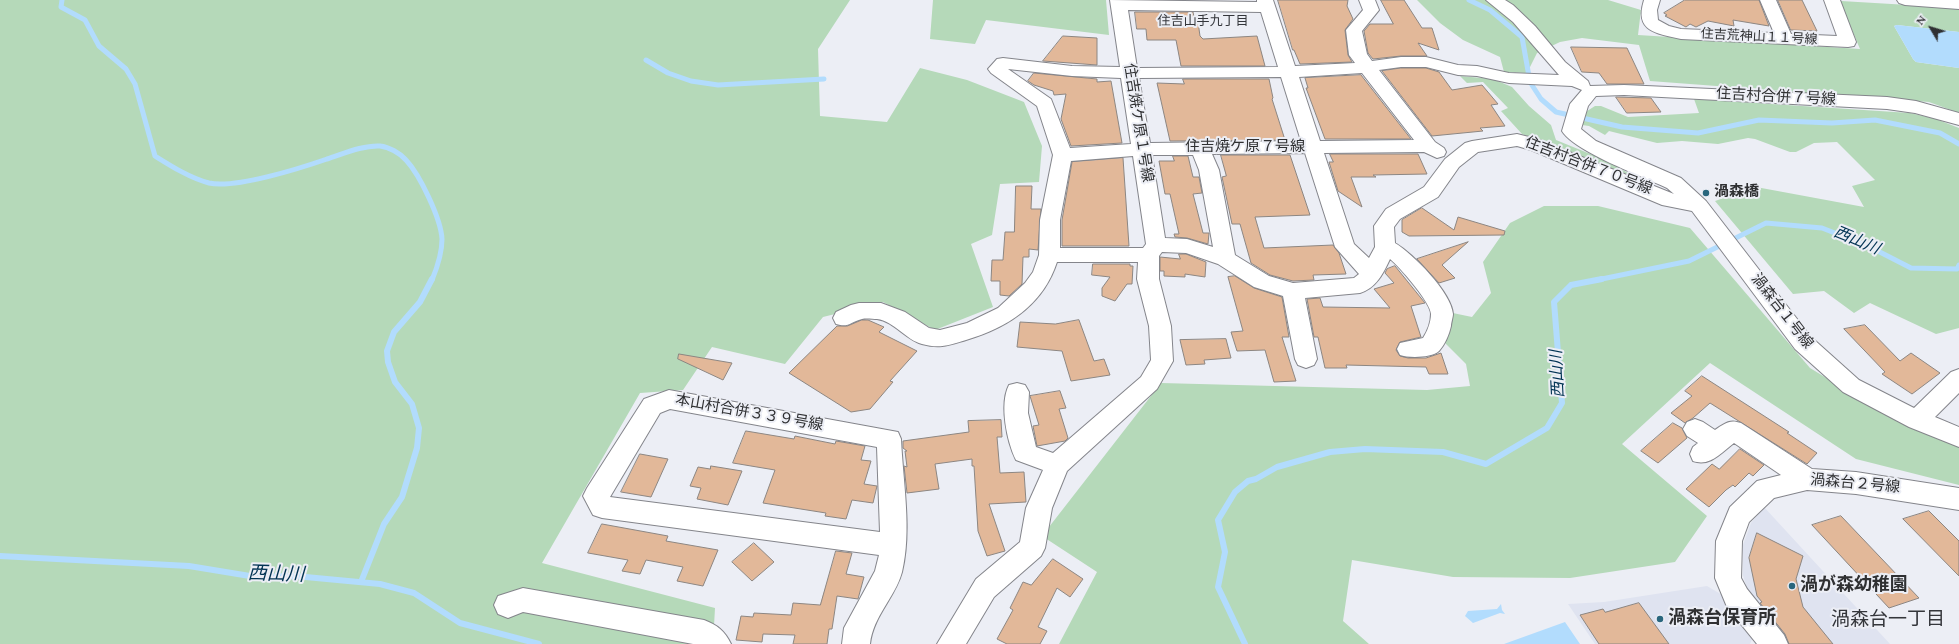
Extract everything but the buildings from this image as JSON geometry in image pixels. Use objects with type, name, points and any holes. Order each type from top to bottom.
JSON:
[{"type":"street","points":[[1367,0],[1371,10],[1354,30],[1363,61],[1428,146],[1452,163]]},
{"type":"street","points":[[1494,0],[1505,6],[1529,28],[1565,72],[1567,81],[1585,98]]},
{"type":"street","name":"住吉荒神山１１号線","points":[[1652,0],[1649,10],[1650,22],[1664,30],[1681,34],[1848,42],[1832,0]]},
{"type":"street","points":[[1768,0],[1785,39]]},
{"type":"street","points":[[1905,0],[1959,4]]},
{"type":"street","points":[[1118,3],[1267,3],[1345,247],[1372,274]]},
{"type":"street","name":"住吉焼ケ原１号線","points":[[1118,3],[1142,149],[1152,250]]},
{"type":"street","points":[[994,53],[1129,68]]},
{"type":"street","points":[[844,318],[859,312],[881,311],[897,318],[923,336],[940,339],[974,328],[1006,314],[1033,289],[1043,273],[1049,255],[1050,220],[1063,155],[1045,103],[997,69],[1003,63],[1072,71],[1129,68],[1287,68],[1363,61],[1426,62],[1458,70],[1477,70],[1509,78],[1567,81]]},
{"type":"street","name":"住吉村合併７号線","points":[[1585,98],[1624,90],[1887,104],[1916,107],[1959,119]]},
{"type":"street","name":"渦森台１号線","points":[[1585,98],[1571,131],[1589,145],[1674,183],[1702,209],[1803,343],[1851,386],[1918,420],[1959,437]]},
{"type":"street","name":"住吉村合併７０号線","points":[[1049,255],[1152,250],[1187,246],[1225,259],[1262,282],[1293,291],[1360,285],[1372,274],[1385,247],[1384,226],[1393,214],[1431,192],[1452,163],[1472,147],[1517,140],[1537,145],[1669,200],[1702,209]]},
{"type":"street","name":"住吉焼ケ原７号線","points":[[1063,155],[1142,149],[1428,146]]},
{"type":"street","points":[[1200,149],[1209,170],[1225,259]]},
{"type":"street","points":[[1385,247],[1399,255],[1436,296],[1442,314],[1438,334],[1430,346],[1408,349]]},
{"type":"street","points":[[951,644],[985,588],[1032,548],[1039,508],[1057,465],[1149,383],[1162,361],[1160,326],[1148,279],[1152,250]]},
{"type":"street","points":[[1293,291],[1306,359]]},
{"type":"street","points":[[1918,420],[1959,378]]},
{"type":"street","points":[[1017,392],[1016,413],[1025,453],[1057,465]]},
{"type":"street","name":"本山村合併３３９号線","points":[[856,644],[858,628],[888,574],[894,545],[889,439],[669,399],[652,406],[596,496],[602,507],[894,545]]},
{"type":"street","points":[[1694,428],[1709,449],[1733,430],[1807,479]]},
{"type":"street","name":"渦森台２号線","points":[[1774,644],[1737,598],[1728,578],[1729,541],[1739,515],[1766,489],[1807,479],[1856,483],[1959,499]]},
{"type":"street","points":[[508,605],[523,600],[704,633],[717,644]]},
{"type":"shaded area","name":"渦が森幼稚園","points":[[1764,507],[1890,644],[1788,644],[1750,598],[1743,575],[1743,545],[1751,523]]},
{"type":"shaded area","name":"渦森台保育所","points":[[1707,586],[1724,596],[1754,634],[1750,644],[1595,644],[1568,604],[1604,602]]},
{"type":"green space","points":[[0,0],[850,0],[818,49],[820,116],[887,122],[920,68],[967,80],[1024,102],[1042,146],[1039,182],[1000,184],[992,235],[971,244],[993,307],[935,330],[883,302],[823,317],[785,364],[712,347],[683,390],[640,393],[542,563],[715,608],[713,644],[0,644]]},
{"type":"green space","points":[[933,0],[1106,0],[1109,35],[986,20],[975,44],[930,39]]},
{"type":"green space","points":[[1417,0],[1608,0],[1641,10],[1638,35],[1860,49],[1841,1],[1959,8],[1959,32],[1897,25],[1894,26],[1916,62],[1959,68],[1959,113],[1929,102],[1650,81],[1639,45],[1582,38],[1560,42],[1537,53],[1527,73],[1504,72],[1500,57],[1463,40],[1440,23]]},
{"type":"green space","points":[[1460,76],[1493,79],[1512,87],[1529,106],[1551,125],[1556,140],[1605,160],[1637,178],[1522,134],[1501,111],[1508,108],[1483,82],[1467,83]]},
{"type":"green space","points":[[1694,99],[1910,113],[1936,119],[1959,128],[1959,328],[1936,334],[1870,303],[1854,313],[1824,291],[1793,294],[1715,201],[1756,187],[1864,207],[1852,186],[1875,180],[1837,142],[1814,143],[1796,152],[1790,152],[1755,139],[1748,138],[1718,144],[1682,141],[1657,143],[1609,131],[1605,135],[1589,126],[1582,125],[1584,113],[1595,106],[1601,106],[1628,117],[1699,113]]},
{"type":"green space","points":[[1544,206],[1598,206],[1690,228],[1810,368],[1874,407],[1959,444],[1959,485],[1856,459],[1710,363],[1622,444],[1707,516],[1675,562],[1570,578],[1453,577],[1352,560],[1343,621],[1369,644],[1059,644],[1097,572],[1042,536],[1161,383],[1427,390],[1470,386],[1466,364],[1442,340],[1448,312],[1472,317],[1491,293],[1483,262],[1510,223]]},
{"type":"water","points":[[1897,25],[1959,32],[1959,68],[1916,62],[1894,26]]},
{"type":"water","points":[[1501,604],[1502,610],[1505,614],[1500,613],[1473,623],[1465,616],[1468,611],[1497,609]]},
{"type":"water","points":[[1565,622],[1580,644],[1504,644]]},
{"type":"waterway","points":[[62,0],[61,7],[85,20],[99,46],[126,69],[135,84],[155,156],[188,175],[209,183],[235,183],[268,177],[367,147],[380,146],[391,149],[401,155],[412,167],[423,186],[434,209],[441,230],[441,249],[432,280]]},
{"type":"waterway","points":[[1469,0],[1490,10],[1522,37],[1530,82],[1541,99],[1556,112],[1622,127],[1698,133],[1759,120],[1832,123],[1875,120],[1940,133],[1959,144]]},
{"type":"waterway","points":[[646,60],[668,73],[691,81],[718,85],[824,79]]},
{"type":"waterway","name":"西山川","points":[[1599,279],[1689,261],[1766,223],[1822,228],[1868,246],[1911,268],[1957,269],[1959,265]]},
{"type":"waterway","points":[[361,582],[384,524],[402,497],[417,448],[419,428],[412,404],[395,382],[388,362],[387,351],[394,332],[420,302],[432,279]]},
{"type":"waterway","name":"西山川","points":[[1245,644],[1218,587],[1225,552],[1218,520],[1235,492],[1248,481],[1256,479],[1277,467],[1330,452],[1365,449],[1443,452],[1486,464],[1547,428],[1562,403],[1554,302],[1571,285],[1599,279]]},
{"type":"waterway","name":"西山川","points":[[0,556],[189,566],[256,577],[295,576],[380,584],[414,593],[460,623],[539,644]]},
{"type":"place","name":"渦森橋","points":[[1706,193]]},
{"type":"place","name":"渦が森幼稚園","points":[[1792,586]]},
{"type":"place","name":"渦森台保育所","points":[[1660,619]]},
{"type":"district","name":"住吉山手九丁目","points":[[1203,22]]},
{"type":"district","name":"渦森台一丁目","points":[[1888,621]]}]
